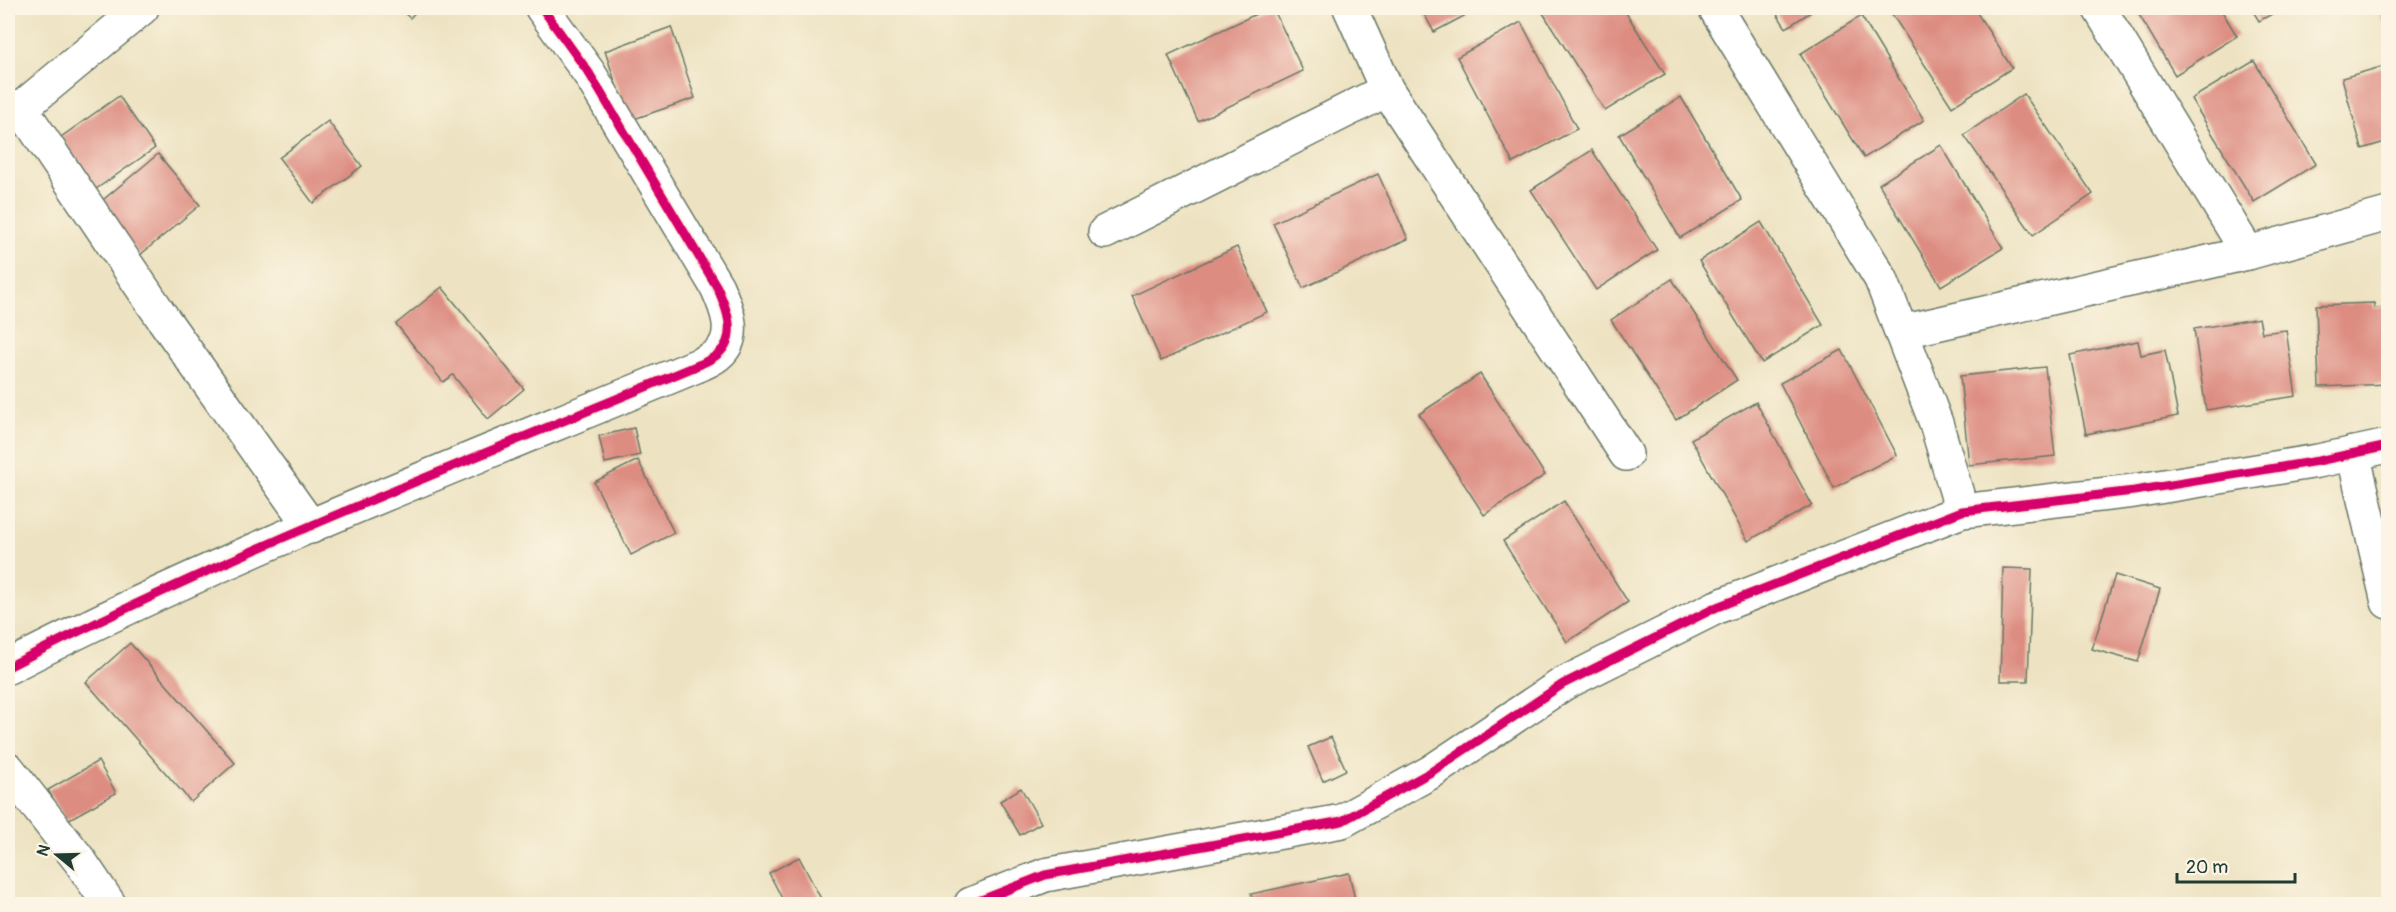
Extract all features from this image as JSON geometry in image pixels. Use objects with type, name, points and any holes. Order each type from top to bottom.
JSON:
[{"type":"street","points":[[142,8],[14,114],[311,527]]},
{"type":"street","points":[[8,667],[72,634],[228,562],[720,353],[730,333],[727,311],[717,287],[589,73],[542,8]]},
{"type":"street","points":[[1350,8],[1387,90],[1626,453]]},
{"type":"street","points":[[1716,8],[1881,279],[1936,423],[1962,511]]},
{"type":"street","points":[[2099,8],[2247,253]]},
{"type":"street","points":[[1104,232],[1387,90]]},
{"type":"street","points":[[1901,332],[2247,253],[2388,214]]},
{"type":"street","points":[[973,904],[1045,875],[1342,821],[1431,772],[1563,684],[1717,606],[1962,511],[2134,491],[2388,446]]},
{"type":"street","points":[[2353,453],[2388,602]]},
{"type":"street","points":[[8,769],[80,861],[109,904]]},
{"type":"building","points":[[398,8],[419,8],[410,18]]},
{"type":"building","points":[[1273,8],[1303,71],[1198,121],[1168,55]]},
{"type":"building","points":[[1421,8],[1479,8],[1434,32]]},
{"type":"building","points":[[1545,8],[1623,8],[1665,74],[1605,111],[1541,10]]},
{"type":"building","points":[[1773,8],[1817,8],[1786,28]]},
{"type":"building","points":[[1888,8],[1974,8],[2012,68],[1952,107]]},
{"type":"building","points":[[2135,8],[2220,8],[2237,36],[2175,75]]},
{"type":"building","points":[[2251,8],[2283,8],[2259,21]]},
{"type":"building","points":[[2379,8],[2388,8],[2388,20],[2382,21]]},
{"type":"building","points":[[1861,16],[1924,120],[1864,158],[1800,54]]},
{"type":"building","points":[[1521,22],[1577,129],[1513,163],[1457,57]]},
{"type":"building","points":[[671,27],[695,98],[628,121],[605,51]]},
{"type":"building","points":[[2254,61],[2316,164],[2254,202],[2191,99]]},
{"type":"building","points":[[2388,65],[2388,151],[2385,142],[2362,149],[2342,78]]},
{"type":"building","points":[[2024,94],[2093,194],[2033,235],[1964,135]]},
{"type":"building","points":[[119,96],[155,148],[96,189],[61,137]]},
{"type":"building","points":[[1681,97],[1742,200],[1680,238],[1619,135]]},
{"type":"building","points":[[328,121],[362,166],[313,203],[279,158]]},
{"type":"building","points":[[1941,145],[2003,248],[1941,286],[1879,184]]},
{"type":"building","points":[[1592,150],[1657,250],[1596,290],[1531,190]]},
{"type":"building","points":[[158,154],[200,205],[140,255],[98,204]]},
{"type":"building","points":[[1378,174],[1408,239],[1303,288],[1273,223]]},
{"type":"building","points":[[1761,222],[1823,325],[1762,363],[1699,261]]},
{"type":"building","points":[[1237,247],[1267,312],[1161,361],[1132,296]]},
{"type":"building","points":[[1672,279],[1737,380],[1676,420],[1611,320]]},
{"type":"building","points":[[442,287],[524,389],[488,419],[453,375],[443,382],[396,324]]},
{"type":"building","points":[[2374,303],[2374,308],[2388,307],[2388,384],[2319,387],[2316,305]]},
{"type":"building","points":[[2259,318],[2262,333],[2286,330],[2296,396],[2206,410],[2194,329]]},
{"type":"building","points":[[2138,341],[2141,355],[2165,350],[2178,416],[2086,434],[2070,355]]},
{"type":"building","points":[[1842,350],[1897,455],[1834,488],[1780,383]]},
{"type":"building","points":[[2045,367],[2055,456],[1969,465],[1960,376]]},
{"type":"building","points":[[1480,374],[1545,475],[1484,515],[1419,414]]},
{"type":"building","points":[[1756,402],[1812,505],[1748,541],[1691,439]]},
{"type":"building","points":[[634,428],[640,455],[605,463],[599,436]]},
{"type":"building","points":[[638,460],[674,533],[631,555],[594,482]]},
{"type":"building","points":[[1564,501],[1628,602],[1567,642],[1503,541]]},
{"type":"building","points":[[2003,568],[2032,569],[2028,681],[2000,681]]},
{"type":"building","points":[[2115,575],[2160,589],[2138,662],[2092,649]]},
{"type":"building","points":[[130,643],[235,763],[191,802],[86,682]]},
{"type":"building","points":[[1331,737],[1346,770],[1323,781],[1308,747]]},
{"type":"building","points":[[98,761],[116,793],[66,821],[48,790]]},
{"type":"building","points":[[1021,788],[1041,823],[1020,835],[1000,801]]},
{"type":"building","points":[[799,857],[821,899],[811,904],[785,904],[769,873]]},
{"type":"building","points":[[1349,873],[1356,904],[1253,904],[1251,894]]},
{"type":"cycle path","points":[[8,667],[178,584],[352,508],[701,364],[724,347],[728,339],[729,321],[717,287],[589,73],[542,8]]},
{"type":"cycle path","points":[[971,904],[1045,875],[1342,821],[1431,772],[1563,684],[1717,607],[1962,511],[2134,491],[2318,461],[2388,446]]}]
